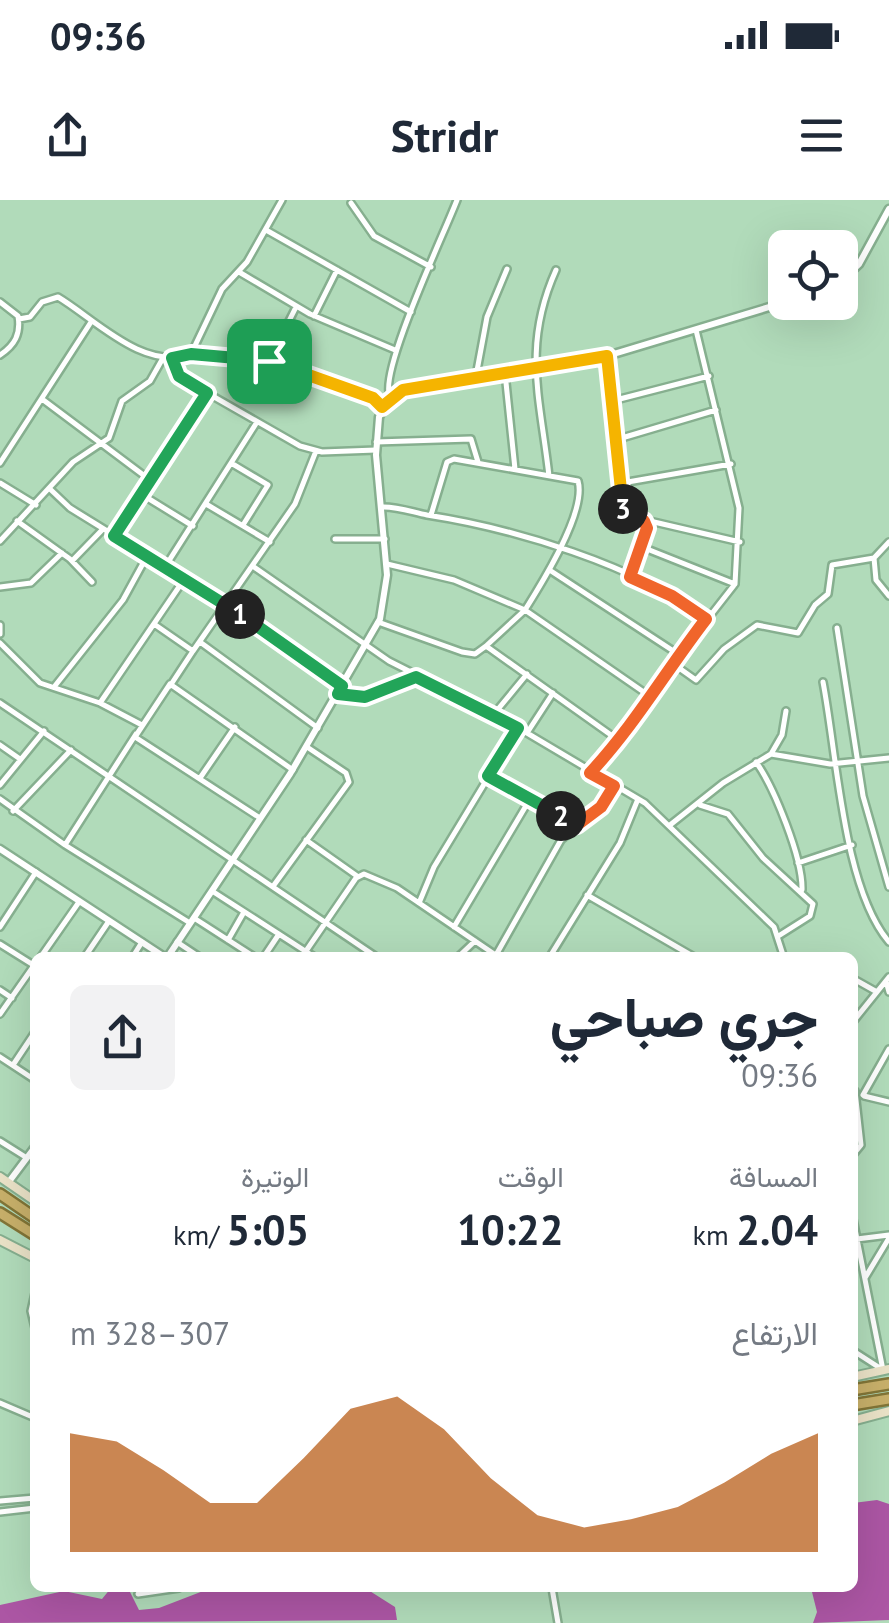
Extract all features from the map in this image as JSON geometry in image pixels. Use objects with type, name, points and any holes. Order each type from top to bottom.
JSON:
[{"type":"highway","points":[[0,1194],[30,1215]]},
{"type":"highway","points":[[0,1213],[30,1232]]},
{"type":"highway","points":[[858,1389],[889,1384]]},
{"type":"highway","points":[[858,1403],[889,1399]]},
{"type":"main road","points":[[4,1180],[30,1198]]},
{"type":"main road","points":[[0,1240],[30,1255]]},
{"type":"main road","points":[[858,1375],[886,1369]]},
{"type":"main road","points":[[858,1420],[889,1412]]},
{"type":"street","points":[[191,354],[222,290],[239,272],[282,200]]},
{"type":"street","points":[[390,396],[386,384],[395,350],[457,200]]},
{"type":"street","points":[[352,202],[374,236],[432,267]]},
{"type":"street","points":[[858,265],[889,209]]},
{"type":"street","points":[[266,230],[411,312]]},
{"type":"street","points":[[314,316],[337,270]]},
{"type":"street","points":[[476,378],[487,317],[507,270]]},
{"type":"street","points":[[549,476],[535,368],[539,311],[556,270]]},
{"type":"street","points":[[239,272],[296,307],[395,350]]},
{"type":"street","points":[[0,302],[19,318],[30,317],[42,302],[56,296],[90,322],[163,358],[191,354],[269,361],[373,398],[382,407]]},
{"type":"street","points":[[269,361],[296,307]]},
{"type":"street","points":[[171,952],[293,770],[378,622],[387,588],[387,564],[376,446],[382,407],[390,396],[413,388],[607,356],[768,308]]},
{"type":"street","points":[[0,356],[15,342],[19,318]]},
{"type":"street","points":[[0,462],[90,322]]},
{"type":"street","points":[[590,773],[620,741],[648,695],[734,584],[740,542],[731,464],[696,330]]},
{"type":"street","points":[[607,356],[624,515],[740,542]]},
{"type":"street","points":[[0,539],[73,462],[104,443],[116,426],[122,402],[150,381],[163,358]]},
{"type":"street","points":[[172,358],[179,376],[256,422],[316,451],[471,439],[478,462]]},
{"type":"street","points":[[505,373],[515,468]]},
{"type":"street","points":[[612,400],[709,376]]},
{"type":"street","points":[[114,536],[207,393]]},
{"type":"street","points":[[42,398],[150,480]]},
{"type":"street","points":[[614,440],[716,410]]},
{"type":"street","points":[[165,567],[256,422]]},
{"type":"street","points":[[135,737],[296,504],[316,451]]},
{"type":"street","points":[[378,622],[475,654],[526,610],[550,570],[580,488],[578,481],[515,468],[447,462],[431,515]]},
{"type":"street","points":[[231,463],[268,485],[244,525]]},
{"type":"street","points":[[622,484],[731,464]]},
{"type":"street","points":[[0,483],[36,505]]},
{"type":"street","points":[[50,490],[146,558],[227,605],[340,690],[365,697],[416,677]]},
{"type":"street","points":[[141,494],[193,526]]},
{"type":"street","points":[[206,504],[270,542]]},
{"type":"street","points":[[381,507],[468,520],[558,550],[672,596],[706,619]]},
{"type":"street","points":[[17,521],[72,560],[92,582]]},
{"type":"street","points":[[630,577],[642,547],[644,521]]},
{"type":"street","points":[[72,560],[103,530]]},
{"type":"street","points":[[335,540],[384,539]]},
{"type":"street","points":[[672,663],[696,680],[724,649],[757,625],[798,632],[828,594],[832,565],[874,558],[889,542]]},
{"type":"street","points":[[642,547],[734,584]]},
{"type":"street","points":[[0,587],[23,586],[40,579],[62,553]]},
{"type":"street","points":[[54,687],[123,600],[146,558]]},
{"type":"street","points":[[874,558],[876,580],[889,596]]},
{"type":"street","points":[[387,564],[454,580],[526,610],[648,695]]},
{"type":"street","points":[[254,566],[416,677],[494,714],[638,799],[670,825],[780,935],[783,952]]},
{"type":"street","points":[[550,570],[678,654]]},
{"type":"street","points":[[100,702],[183,580]]},
{"type":"street","points":[[154,624],[194,651]]},
{"type":"street","points":[[0,625],[0,634]]},
{"type":"street","points":[[837,628],[867,814],[889,886]]},
{"type":"street","points":[[200,642],[318,728]]},
{"type":"street","points":[[0,643],[28,674],[100,702],[142,725]]},
{"type":"street","points":[[486,646],[620,741]]},
{"type":"street","points":[[494,714],[527,674]]},
{"type":"street","points":[[823,682],[852,845],[870,918],[889,942]]},
{"type":"street","points":[[170,684],[293,770]]},
{"type":"street","points":[[65,845],[170,684]]},
{"type":"street","points":[[527,733],[552,694]]},
{"type":"street","points":[[0,703],[370,952]]},
{"type":"street","points":[[670,825],[700,805],[723,782],[771,754],[782,735],[786,711]]},
{"type":"street","points":[[199,779],[235,727]]},
{"type":"street","points":[[419,904],[434,866],[518,728]]},
{"type":"street","points":[[0,785],[44,731]]},
{"type":"street","points":[[135,737],[260,819]]},
{"type":"street","points":[[0,745],[20,759]]},
{"type":"street","points":[[274,884],[349,779],[307,747]]},
{"type":"street","points":[[13,812],[71,750]]},
{"type":"street","points":[[771,754],[838,764],[889,758]]},
{"type":"street","points":[[756,762],[798,862],[802,891]]},
{"type":"street","points":[[488,776],[577,825]]},
{"type":"street","points":[[500,952],[561,840],[601,807],[614,786]]},
{"type":"street","points":[[0,799],[13,812],[65,845],[249,952]]},
{"type":"street","points":[[454,927],[530,799]]},
{"type":"street","points":[[554,952],[620,843],[638,799]]},
{"type":"street","points":[[700,805],[728,814],[764,858],[813,904],[813,912],[780,935]]},
{"type":"street","points":[[306,840],[358,876],[368,875],[492,952]]},
{"type":"street","points":[[798,862],[852,845]]},
{"type":"street","points":[[0,849],[158,952]]},
{"type":"street","points":[[0,928],[36,872]]},
{"type":"street","points":[[212,891],[306,951],[358,876]]},
{"type":"street","points":[[588,895],[686,952]]},
{"type":"street","points":[[44,952],[79,902]]},
{"type":"street","points":[[228,940],[244,912]]},
{"type":"street","points":[[88,952],[109,921]]},
{"type":"street","points":[[264,952],[279,934]]},
{"type":"street","points":[[463,952],[475,941]]},
{"type":"street","points":[[136,952],[142,942]]},
{"type":"street","points":[[177,942],[193,952]]},
{"type":"street","points":[[0,944],[30,963]]},
{"type":"street","points":[[0,1014],[30,973]]},
{"type":"street","points":[[858,1016],[887,979]]},
{"type":"street","points":[[887,979],[889,992]]},
{"type":"street","points":[[858,982],[876,992]]},
{"type":"street","points":[[0,990],[12,998]]},
{"type":"street","points":[[12,1065],[30,1039]]},
{"type":"street","points":[[863,1095],[889,1049]]},
{"type":"street","points":[[0,1057],[30,1077]]},
{"type":"street","points":[[881,1063],[889,1066]]},
{"type":"street","points":[[858,1092],[889,1102]]},
{"type":"street","points":[[858,1121],[858,1148]]},
{"type":"street","points":[[0,1141],[27,1158]]},
{"type":"street","points":[[4,1180],[30,1154]]},
{"type":"street","points":[[858,1239],[889,1236]]},
{"type":"street","points":[[864,1279],[889,1236]]},
{"type":"street","points":[[858,1245],[886,1369]]},
{"type":"street","points":[[858,1353],[886,1369]]},
{"type":"street","points":[[881,1358],[889,1356]]},
{"type":"street","points":[[0,1403],[30,1416]]},
{"type":"street","points":[[0,1502],[30,1499]]},
{"type":"street","points":[[0,1512],[30,1509]]},
{"type":"street","points":[[138,1594],[152,1592]]},
{"type":"street","points":[[553,1592],[558,1623]]},
{"type":"shaded area","points":[[877,1500],[889,1504],[889,1620],[813,1623],[817,1612],[812,1592],[858,1592],[858,1502]]},
{"type":"shaded area","points":[[59,1592],[102,1599],[108,1592],[130,1592],[139,1610],[159,1608],[201,1592],[371,1592],[395,1607],[397,1620],[0,1623],[0,1605]]},
{"type":"route","points":[[191,354],[269,361],[373,398],[382,407],[387,399],[403,390],[607,356],[624,515],[644,521],[647,528],[630,577],[672,596],[706,619],[638,708],[633,725],[590,773],[614,786],[601,807],[577,825],[488,776],[518,728],[502,718],[416,677],[365,697],[338,694],[342,686],[227,605],[114,536],[207,393],[179,376],[172,358],[191,354]]}]
